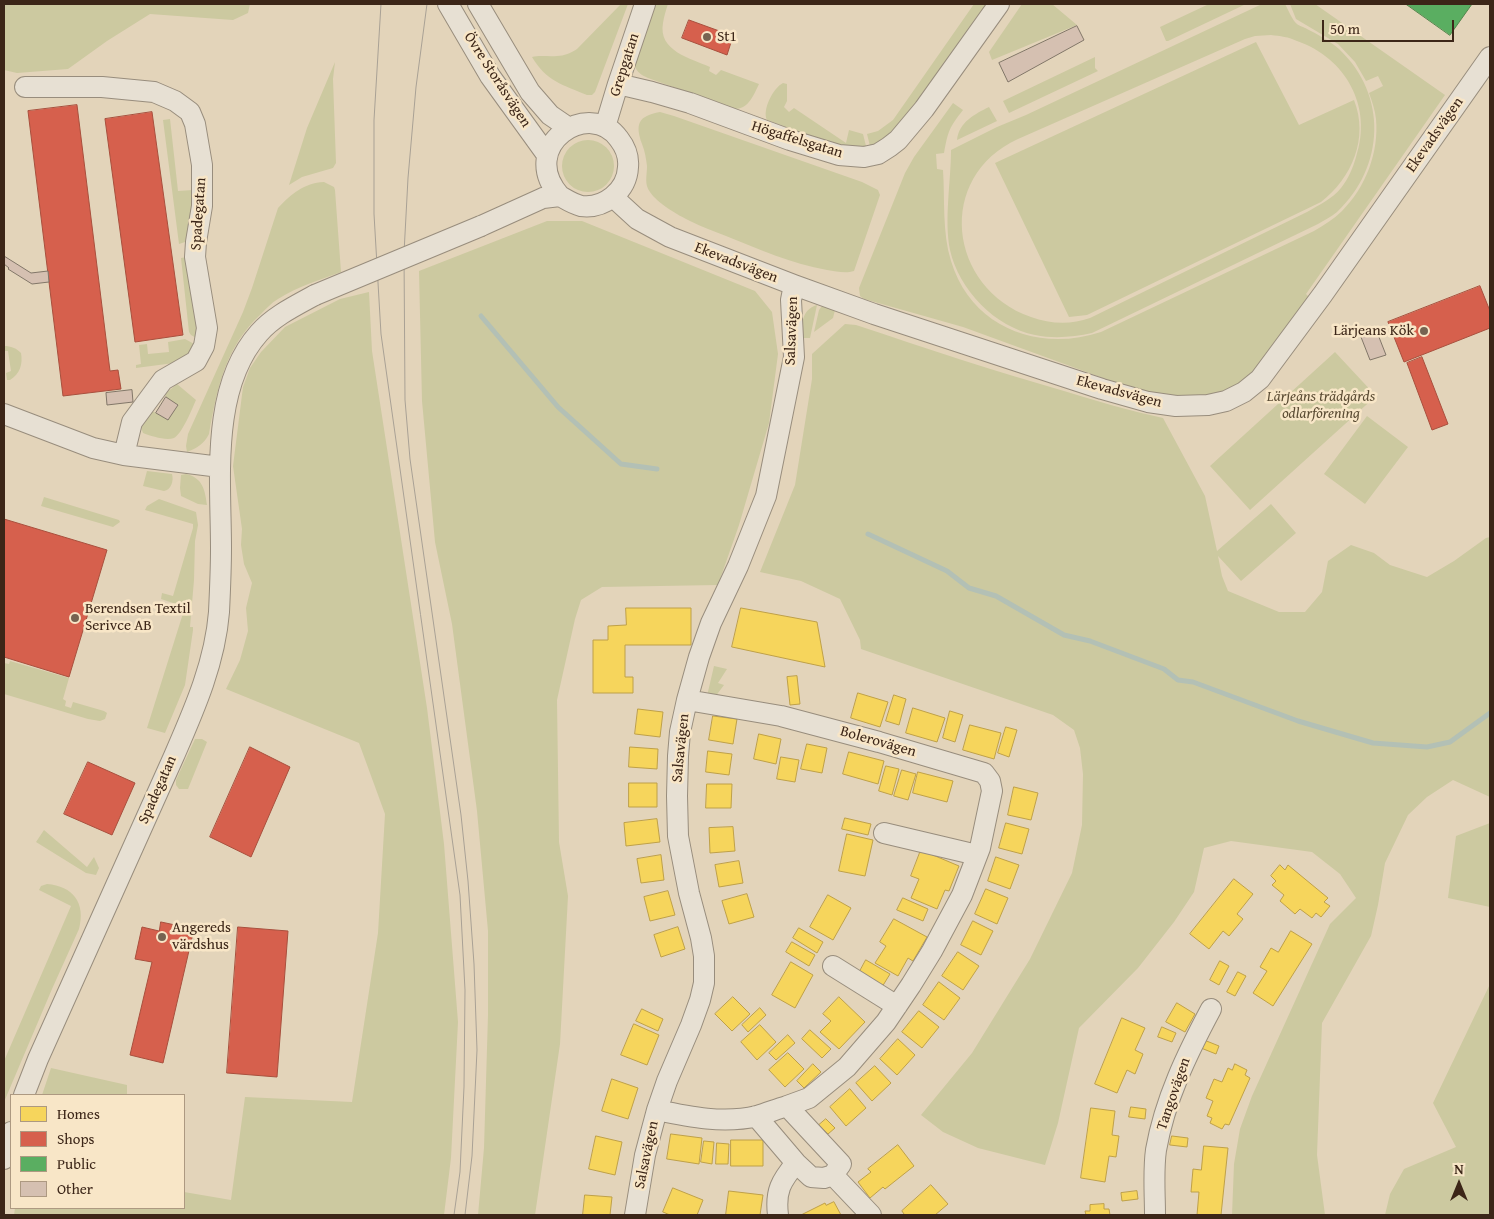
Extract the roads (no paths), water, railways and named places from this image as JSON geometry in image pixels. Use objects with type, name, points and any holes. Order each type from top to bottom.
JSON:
[{"type":"street","name":"Övre Storåsvägen","points":[[478,4],[530,92],[550,115],[569,128]]},
{"type":"street","name":"Grepgatan","points":[[605,128],[645,4]]},
{"type":"street","name":"Högaffelsgatan","points":[[618,84],[690,103],[831,153],[864,157],[878,154],[898,140],[924,109],[999,4]]},
{"type":"street","name":"Övre Storåsvägen","points":[[452,10],[490,76],[547,155]]},
{"type":"street","name":"Ekevadsvägen","points":[[613,197],[637,219],[670,237],[874,314],[1102,389],[1148,402],[1176,406],[1208,405],[1226,401],[1244,392],[1260,379],[1280,354],[1490,57]]},
{"type":"street","name":"Spadegatan","points":[[25,87],[102,87],[154,92],[175,101],[190,112],[195,124],[202,165],[202,206],[195,257],[207,328],[204,346],[196,361],[164,380],[132,422],[124,455]]},
{"type":"street","points":[[587,123],[605,128],[617,135],[625,147],[628,160],[628,174],[622,187],[613,197],[598,204],[581,206],[570,202],[560,196],[553,188],[546,166],[547,155],[555,139],[569,128],[587,123]]},
{"type":"street","name":"Spadegatan","points":[[24,1094],[38,1059],[174,756],[209,667],[216,635],[219,604],[221,548],[220,467],[226,402],[238,367],[248,347],[260,332],[272,322],[285,312],[315,295],[543,198],[560,196]]},
{"type":"street","name":"Salsavägen","points":[[635,1215],[645,1155],[657,1110],[700,1000],[704,983],[704,956],[701,938],[689,894],[678,836],[676,796],[680,732],[699,657],[711,623],[738,566],[766,496],[794,358],[791,300],[794,285]]},
{"type":"street","points":[[4,414],[93,448],[124,455],[220,467]]},
{"type":"street","name":"Bolerovägen","points":[[657,1110],[696,1118],[728,1120],[756,1116],[809,1098],[846,1067],[886,1022],[912,985],[962,895],[980,848],[992,791],[990,781],[984,773],[781,716],[687,700]]},
{"type":"street","points":[[884,833],[977,855]]},
{"type":"street","points":[[833,966],[897,1006]]},
{"type":"street","name":"Tangovägen","points":[[1154,1215],[1156,1152],[1164,1112],[1186,1058],[1211,1009]]},
{"type":"street","points":[[756,1116],[796,1163],[811,1177],[824,1178],[834,1175],[840,1164],[787,1106]]},
{"type":"street","points":[[4,1159],[10,1136]]},
{"type":"street","points":[[778,1215],[776,1203],[779,1188],[784,1176],[796,1163]]},
{"type":"street","points":[[834,1175],[871,1215]]},
{"type":"waterway","points":[[481,316],[558,407],[621,464],[657,469]]},
{"type":"waterway","points":[[868,534],[947,571],[969,588],[996,596],[1064,635],[1090,641],[1164,669],[1178,680],[1193,682],[1298,721],[1373,743],[1427,747],[1450,742],[1490,713]]},
{"type":"tram line","points":[[381,4],[374,120],[374,214],[381,334],[460,895],[465,990],[464,1087],[460,1172],[454,1215]]},
{"type":"tram line","points":[[427,4],[416,87],[408,178],[404,253],[405,400],[410,459],[461,815],[468,881],[474,964],[477,1050],[472,1156],[465,1215]]},
{"type":"place","name":"St1","points":[[707,37]]},
{"type":"place","name":"Lärjeans Kök","points":[[1424,331]]},
{"type":"place","name":"Berendsen Textil Serivce AB","points":[[75,618]]},
{"type":"place","name":"Angereds värdshus","points":[[162,937]]},
{"type":"park label","name":"Lärjeåns trädgårds odlarförening","points":[[1321,406]]}]
